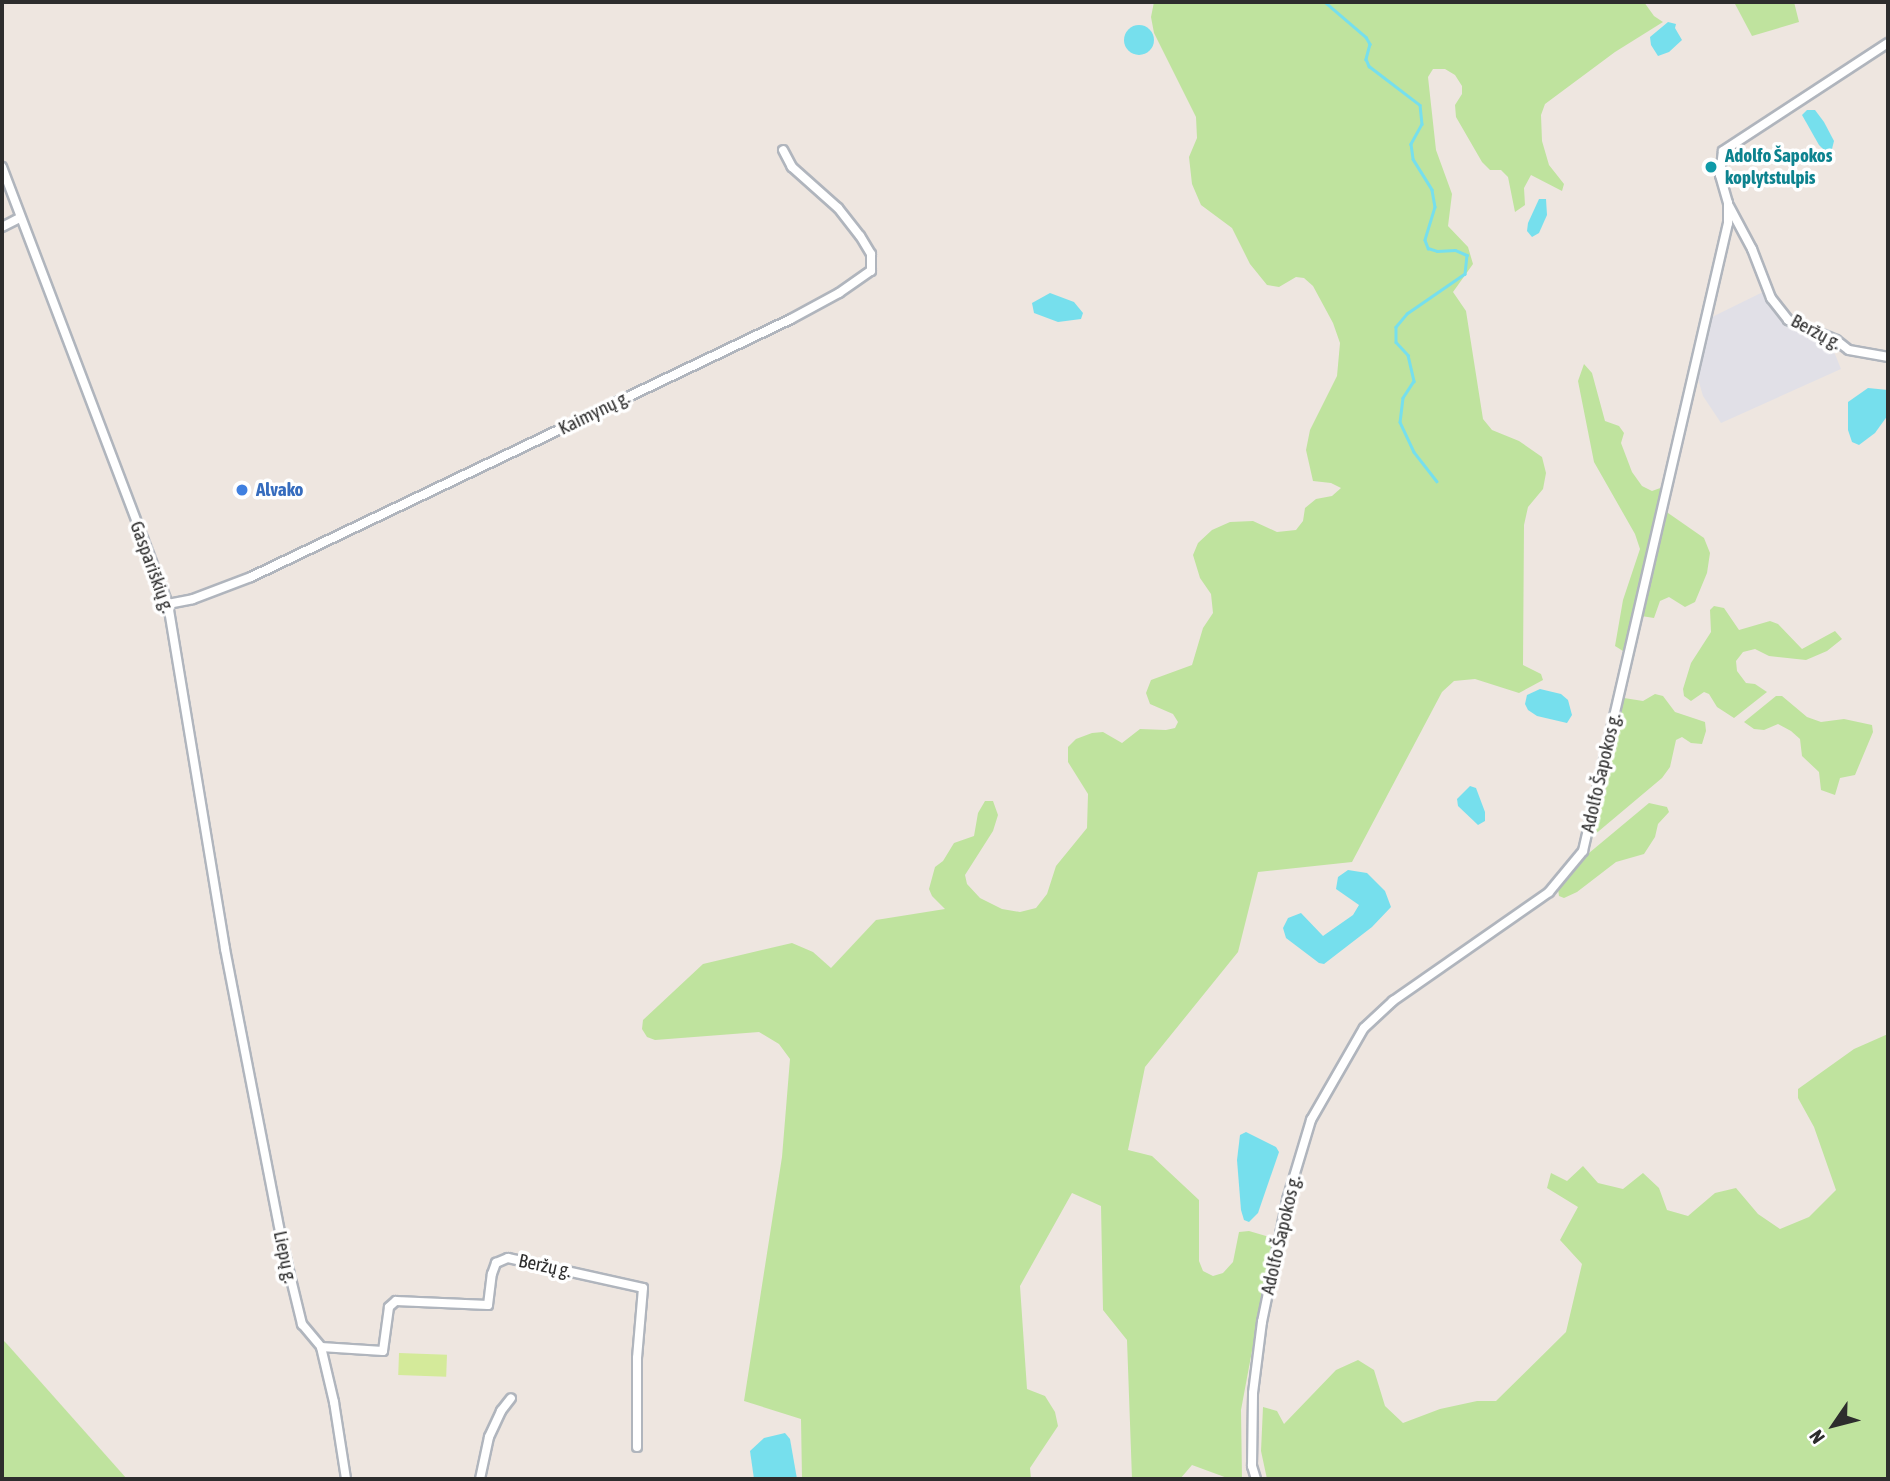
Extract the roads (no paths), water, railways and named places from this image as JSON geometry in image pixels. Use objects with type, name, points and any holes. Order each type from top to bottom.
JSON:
[{"type":"street","name":"Adolfo Šapokos g.","points":[[1256,1479],[1252,1466],[1253,1393],[1262,1322],[1287,1200],[1311,1120],[1364,1028],[1392,1001],[1549,891],[1583,851],[1728,223],[1727,203],[1720,175],[1723,151],[1888,43]]},
{"type":"street","name":"Kaimynų g.","points":[[168,604],[193,599],[251,577],[791,319],[839,293],[871,271],[871,254],[860,236],[838,208],[792,167],[783,150]]},
{"type":"street","name":"Gaspariškių g.","points":[[2,167],[168,604],[239,1028]]},
{"type":"street","name":"Beržų g.","points":[[1727,203],[1752,249],[1770,298],[1788,320],[1836,340],[1849,350],[1888,357]]},
{"type":"street","points":[[2,228],[20,218]]},
{"type":"street","name":"Liepų g.","points":[[239,1028],[295,1303],[302,1324],[321,1347],[334,1402],[346,1479]]},
{"type":"street","name":"Beržų g.","points":[[321,1347],[383,1350],[389,1307],[396,1301],[488,1305],[496,1263],[508,1258],[643,1288],[637,1358],[638,1447]]},
{"type":"street","points":[[480,1479],[489,1437],[501,1410],[511,1398]]},
{"type":"water","points":[[1668,22],[1676,24],[1675,28],[1682,40],[1669,52],[1658,56],[1651,45],[1650,37]]},
{"type":"water","points":[[1139,25],[1150,29],[1154,40],[1150,51],[1139,55],[1128,51],[1124,40],[1128,29]]},
{"type":"water","points":[[1807,110],[1815,110],[1824,122],[1834,141],[1832,149],[1824,150],[1819,145],[1802,115]]},
{"type":"water","points":[[1539,199],[1546,199],[1547,215],[1539,233],[1532,237],[1527,231],[1528,223]]},
{"type":"water","points":[[1050,293],[1074,302],[1083,313],[1081,319],[1058,322],[1034,313],[1032,303]]},
{"type":"water","points":[[1868,388],[1888,390],[1888,415],[1875,433],[1859,445],[1852,442],[1848,430],[1848,402]]},
{"type":"water","points":[[1540,689],[1561,694],[1568,700],[1572,715],[1567,723],[1537,716],[1528,710],[1525,704],[1527,695]]},
{"type":"water","points":[[1470,786],[1476,788],[1485,812],[1485,821],[1478,825],[1458,806],[1457,799]]},
{"type":"water","points":[[1348,870],[1367,873],[1385,891],[1391,907],[1372,927],[1324,964],[1319,963],[1286,938],[1283,928],[1288,918],[1301,913],[1323,936],[1353,915],[1359,905],[1336,889],[1338,877]]},
{"type":"water","points":[[1246,1132],[1276,1147],[1279,1152],[1258,1213],[1249,1222],[1244,1220],[1241,1210],[1237,1160],[1240,1135]]},
{"type":"water","points":[[785,1433],[790,1439],[797,1479],[754,1479],[750,1451],[764,1438]]},
{"type":"waterway","points":[[1325,2],[1366,37],[1370,44],[1366,59],[1369,66],[1420,105],[1422,124],[1411,144],[1413,159],[1432,190],[1435,207],[1425,240],[1428,248],[1437,251],[1455,250],[1467,255],[1465,274],[1407,314],[1396,327],[1396,342],[1408,355],[1414,381],[1403,398],[1400,422],[1414,452],[1437,481]]},
{"type":"place","name":"Adolfo Šapokos koplytstulpis","points":[[1711,167]]},
{"type":"place","name":"Alvako","points":[[242,490]]}]
